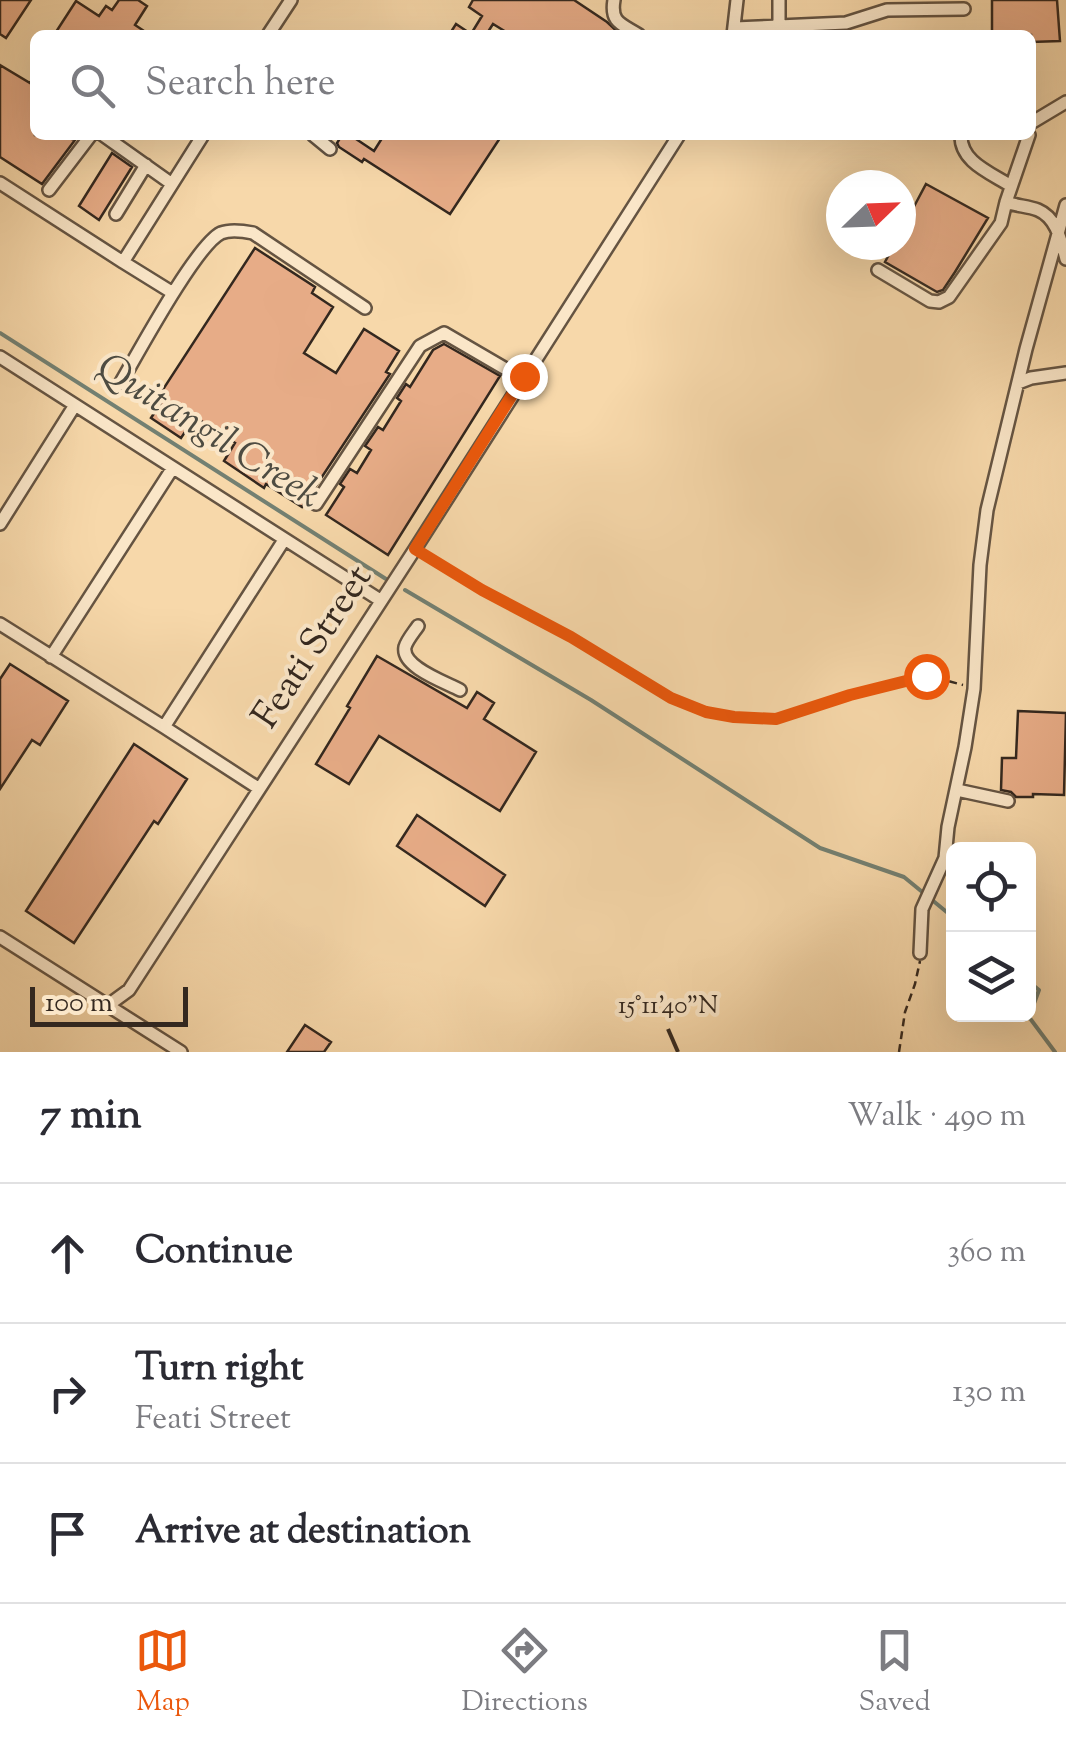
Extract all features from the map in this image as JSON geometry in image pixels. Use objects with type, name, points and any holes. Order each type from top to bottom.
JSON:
[{"type":"street","points":[[271,30],[291,0]]},
{"type":"street","points":[[614,0],[612,12],[616,20],[631,30]]},
{"type":"street","points":[[734,30],[736,0]]},
{"type":"street","points":[[778,0],[779,27]]},
{"type":"street","points":[[752,30],[846,22],[887,10],[964,9]]},
{"type":"street","points":[[1036,123],[1066,102]]},
{"type":"street","points":[[49,190],[87,140]]},
{"type":"street","points":[[110,140],[172,184]]},
{"type":"street","points":[[122,262],[200,140]]},
{"type":"street","points":[[319,140],[330,149]]},
{"type":"street","name":"Feati Street","points":[[107,1006],[129,990],[676,140]]},
{"type":"street","points":[[961,140],[970,160],[1011,186]]},
{"type":"street","points":[[878,270],[930,301],[944,300],[997,230],[1027,140]]},
{"type":"street","points":[[116,214],[146,165]]},
{"type":"street","points":[[0,183],[173,293]]},
{"type":"street","points":[[1006,202],[1044,213],[1058,231],[1066,258]]},
{"type":"street","points":[[920,953],[920,917],[945,858],[974,689],[986,510],[1066,205]]},
{"type":"street","points":[[120,384],[173,293],[210,241],[223,232],[253,233],[365,308]]},
{"type":"street","points":[[316,504],[420,346],[430,339],[444,333],[524,376]]},
{"type":"street","points":[[0,357],[380,600]]},
{"type":"street","points":[[1018,383],[1066,373]]},
{"type":"street","points":[[0,524],[75,405]]},
{"type":"street","points":[[51,657],[172,468]]},
{"type":"street","points":[[164,727],[284,540]]},
{"type":"street","points":[[0,624],[258,788]]},
{"type":"street","points":[[418,626],[406,644],[407,660],[460,690]]},
{"type":"street","points":[[957,790],[1008,801]]},
{"type":"street","points":[[0,937],[181,1052]]},
{"type":"path","points":[[415,549],[671,698],[706,712],[776,719],[926,676],[974,689]]},
{"type":"path","points":[[899,1052],[920,953]]},
{"type":"building","points":[[0,0],[31,0],[6,38],[0,34]]},
{"type":"building","points":[[119,0],[138,0],[147,6],[135,25],[142,30],[57,30],[76,1],[99,16],[106,6],[112,10]]},
{"type":"building","points":[[473,0],[574,0],[616,30],[503,30],[493,24],[489,30],[473,30],[482,16],[469,7]]},
{"type":"building","points":[[992,0],[1057,0],[1060,41],[1036,42],[1036,30],[992,30]]},
{"type":"building","points":[[0,65],[30,83],[30,140],[75,140],[42,184],[0,157]]},
{"type":"building","points":[[358,140],[374,151],[381,140],[499,140],[450,214],[337,143]]},
{"type":"building","points":[[112,153],[132,167],[99,220],[79,206]]},
{"type":"building","points":[[926,184],[988,218],[943,290],[937,292],[885,262],[916,260],[916,203]]},
{"type":"building","points":[[255,248],[315,287],[312,293],[333,307],[304,353],[336,373],[364,329],[399,351],[386,372],[390,374],[302,507],[224,461],[235,443],[195,417],[181,438],[151,418],[165,397],[160,394]]},
{"type":"building","points":[[444,344],[500,376],[388,555],[326,515],[344,487],[340,484],[350,469],[357,473],[371,450],[365,446],[378,427],[383,430],[401,401],[397,398],[406,384],[410,387],[433,350]]},
{"type":"building","points":[[377,656],[467,708],[477,692],[494,703],[484,719],[536,752],[500,811],[379,736],[349,784],[316,764]]},
{"type":"building","points":[[10,664],[68,701],[40,745],[32,740],[0,789],[0,679]]},
{"type":"building","points":[[1018,711],[1066,713],[1064,795],[1016,797],[1001,790],[1002,758],[1016,758]]},
{"type":"building","points":[[134,744],[187,779],[158,824],[154,821],[74,943],[26,911]]},
{"type":"building","points":[[417,815],[505,875],[485,906],[397,846]]},
{"type":"building","points":[[305,1025],[331,1042],[324,1052],[287,1052]]},
{"type":"waterway","name":"Quitangil Creek","points":[[0,333],[386,579]]},
{"type":"waterway","name":"Quitangil Creek","points":[[405,590],[591,700],[820,848],[904,877],[946,911]]},
{"type":"waterway","name":"Quitangil Creek","points":[[1036,988],[1036,998]]},
{"type":"waterway","name":"Quitangil Creek","points":[[1033,1022],[1055,1052]]},
{"type":"route","points":[[524,376],[415,549],[671,698],[706,712],[776,719],[926,676]]}]
